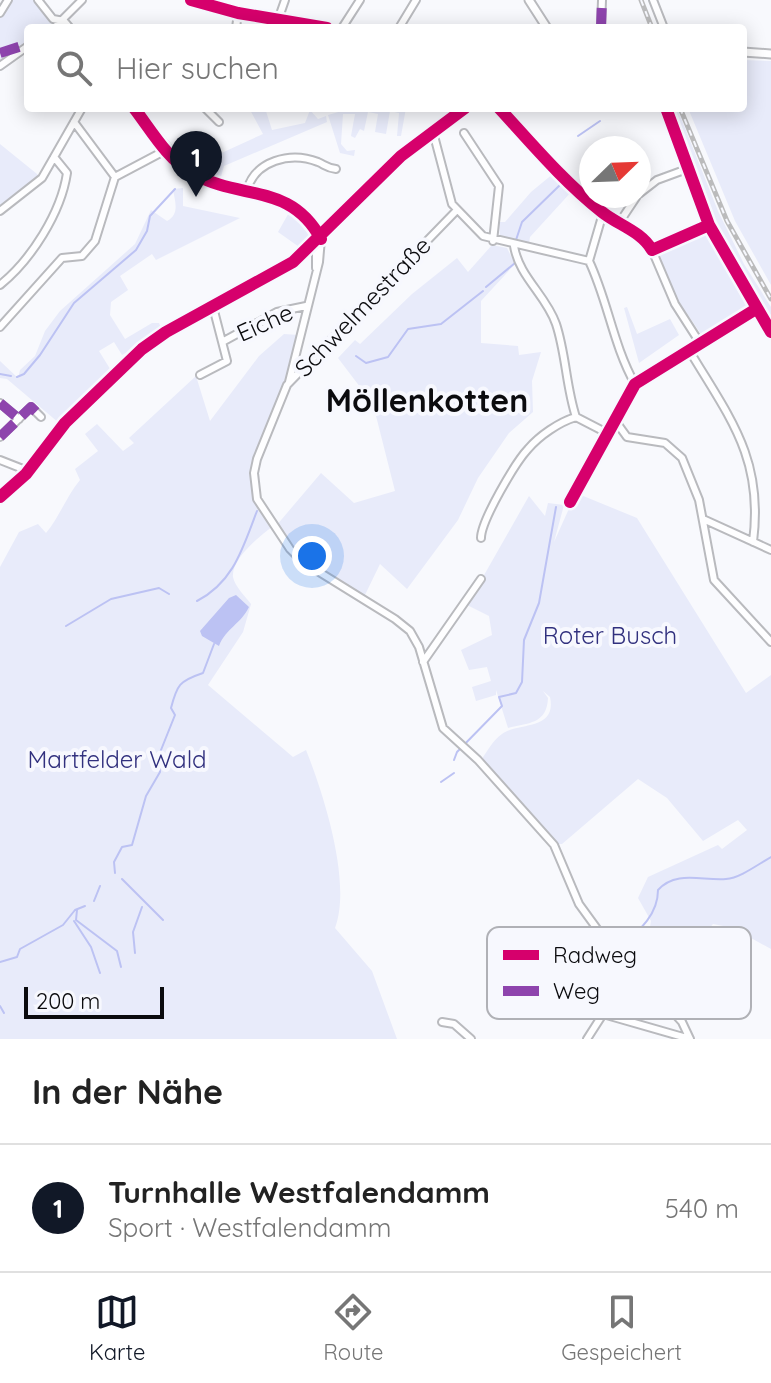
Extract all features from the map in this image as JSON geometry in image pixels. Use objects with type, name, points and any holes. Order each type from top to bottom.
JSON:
[{"type":"main road","points":[[529,0],[544,24]]},
{"type":"main road","points":[[747,52],[771,54]]},
{"type":"main road","points":[[0,497],[26,474],[65,423],[137,354],[166,332],[316,247],[384,172],[460,112]]},
{"type":"street","points":[[0,13],[8,0]]},
{"type":"street","points":[[38,0],[53,19],[67,24]]},
{"type":"street","points":[[60,24],[82,0]]},
{"type":"street","points":[[191,0],[238,13],[302,24]]},
{"type":"street","points":[[278,20],[285,0]]},
{"type":"street","points":[[345,24],[360,0]]},
{"type":"street","points":[[401,24],[416,0]]},
{"type":"street","points":[[601,24],[602,0]]},
{"type":"street","points":[[653,0],[662,24]]},
{"type":"street","points":[[237,24],[238,13]]},
{"type":"street","points":[[0,66],[24,49]]},
{"type":"street","points":[[0,211],[42,178],[80,112]]},
{"type":"street","points":[[137,112],[166,150],[196,176],[299,209],[316,247],[315,266],[287,385]]},
{"type":"street","points":[[209,112],[219,122]]},
{"type":"street","points":[[503,112],[603,213],[646,240],[675,304],[700,343]]},
{"type":"street","points":[[667,112],[709,225],[771,332]]},
{"type":"street","points":[[74,122],[115,177]]},
{"type":"street","points":[[433,132],[456,211],[483,236],[514,246],[589,261]]},
{"type":"street","points":[[464,133],[499,186],[493,241]]},
{"type":"street","points":[[0,327],[62,258],[82,256],[93,247],[115,177],[166,150]]},
{"type":"street","points":[[0,285],[25,260],[64,189],[67,173],[54,157]]},
{"type":"street","points":[[247,190],[253,175],[277,159],[298,159],[336,169]]},
{"type":"street","points":[[651,185],[687,169]]},
{"type":"street","points":[[619,223],[629,208]]},
{"type":"street","name":"Schwelmestraße","points":[[456,211],[287,385],[254,473],[261,508],[303,562],[410,631],[443,728],[495,779],[554,845],[576,900],[596,927]]},
{"type":"street","points":[[603,213],[589,261],[603,290],[623,363],[635,384]]},
{"type":"street","points":[[652,250],[709,225]]},
{"type":"street","points":[[514,246],[527,279],[554,320],[567,391],[576,417],[607,433]]},
{"type":"street","points":[[301,256],[315,266]]},
{"type":"street","name":"Eiche","points":[[224,341],[277,312],[306,306]]},
{"type":"street","points":[[200,375],[227,361],[213,307]]},
{"type":"street","points":[[570,502],[635,384],[756,309]]},
{"type":"street","points":[[689,350],[729,413],[750,457],[755,518],[753,542]]},
{"type":"street","points":[[0,403],[19,419]]},
{"type":"street","points":[[0,437],[31,407],[41,417]]},
{"type":"street","points":[[481,538],[486,520],[527,449],[565,421],[576,417]]},
{"type":"street","points":[[614,419],[627,437],[655,440],[678,453],[695,486],[714,580],[771,642]]},
{"type":"street","points":[[0,460],[26,474]]},
{"type":"street","points":[[703,519],[771,550]]},
{"type":"street","points":[[423,662],[481,579]]},
{"type":"street","points":[[587,1039],[600,1019]]},
{"type":"street","points":[[620,1019],[690,1039]]},
{"type":"street","name":"Schwelmestraße","points":[[679,1019],[690,1039]]},
{"type":"street","points":[[442,1022],[454,1024],[471,1039]]},
{"type":"green space","points":[[11,0],[34,0],[51,24],[24,24],[24,46],[0,64],[0,16]]},
{"type":"green space","points":[[747,60],[771,61],[771,285],[735,221],[690,112],[747,112]]},
{"type":"green space","points":[[251,112],[266,112],[272,130],[305,123],[309,112],[318,119],[326,116],[327,122],[224,166],[220,180],[193,166],[263,134]]},
{"type":"green space","points":[[368,112],[364,131],[360,129],[355,138],[351,136],[355,114],[343,114],[341,144],[347,151],[355,150],[354,156],[340,153],[328,115]]},
{"type":"green space","points":[[368,112],[390,112],[386,134],[375,132],[378,114]]},
{"type":"green space","points":[[394,112],[405,112],[401,136],[397,136],[399,113]]},
{"type":"green space","points":[[670,112],[679,112],[718,211],[744,264],[771,307],[771,326],[712,223]]},
{"type":"green space","points":[[0,144],[42,178],[0,211]]},
{"type":"green space","points":[[554,173],[573,190],[530,237],[529,243],[500,238],[499,222],[505,222],[531,192]]},
{"type":"green space","points":[[183,188],[183,206],[240,218],[156,260],[152,254],[120,276],[128,290],[111,302],[110,315],[125,339],[152,323],[159,323],[162,330],[128,357],[126,353],[122,355],[114,342],[99,351],[112,372],[59,423],[7,379],[0,378],[0,361],[18,378],[20,370],[35,356],[45,331],[60,311],[135,244],[151,210],[167,221],[174,215],[173,189]]},
{"type":"green space","points":[[291,209],[301,217],[310,235],[302,249],[278,232]]},
{"type":"green space","points":[[705,232],[748,309],[703,337],[677,299],[657,253]]},
{"type":"green space","points":[[492,245],[507,248],[515,264],[481,301],[481,343],[518,346],[519,355],[541,352],[532,381],[533,412],[509,433],[478,478],[458,520],[407,589],[380,564],[364,597],[304,561],[276,526],[321,473],[354,503],[395,491],[373,404],[338,358],[355,340],[360,344],[412,294],[457,258],[468,272]]},
{"type":"green space","points":[[627,307],[637,334],[670,319],[679,335],[639,363],[624,308]]},
{"type":"green space","name":"Martfelder Wald","points":[[284,334],[299,335],[285,386],[253,469],[255,499],[272,527],[247,549],[234,570],[236,584],[251,604],[243,632],[208,685],[293,757],[306,750],[334,839],[340,888],[335,928],[372,971],[397,1039],[0,1039],[0,567],[19,532],[38,524],[46,533],[51,527],[80,480],[75,469],[98,451],[85,434],[97,424],[123,451],[134,443],[129,438],[196,376],[210,421],[259,356]]},
{"type":"green space","name":"Roter Busch","points":[[576,493],[637,518],[746,693],[771,675],[771,949],[751,938],[751,927],[713,924],[710,927],[650,927],[651,921],[638,898],[648,877],[718,845],[722,849],[747,830],[738,820],[703,841],[667,798],[638,779],[562,844],[556,844],[482,759],[502,734],[535,724],[548,715],[550,697],[543,691],[548,698],[547,707],[540,718],[508,728],[496,690],[496,695],[476,701],[472,687],[491,681],[487,667],[469,670],[461,650],[492,635],[489,616],[467,605],[529,496],[545,516],[548,503],[564,505],[554,542]]},
{"type":"water","points":[[236,595],[249,607],[219,646],[202,636],[200,631],[229,598]]},
{"type":"waterway","points":[[578,136],[600,121]]},
{"type":"waterway","points":[[516,240],[522,222],[561,184]]},
{"type":"waterway","points":[[17,377],[24,374],[40,355],[74,303],[136,250],[147,231],[150,216],[175,189]]},
{"type":"waterway","points":[[486,287],[515,263]]},
{"type":"waterway","points":[[356,356],[366,363],[388,357],[408,329],[441,324],[483,291]]},
{"type":"waterway","points":[[0,374],[11,376]]},
{"type":"waterway","points":[[454,760],[457,752],[502,706],[499,697],[516,693],[522,682],[524,640],[539,603],[556,507]]},
{"type":"waterway","points":[[197,601],[229,574],[257,511]]},
{"type":"waterway","points":[[66,626],[111,599],[159,588],[169,594]]},
{"type":"waterway","points":[[115,873],[114,862],[122,847],[132,845],[146,796],[160,772],[159,755],[175,715],[171,708],[175,694],[180,685],[203,673],[214,644]]},
{"type":"waterway","points":[[441,782],[454,773]]},
{"type":"waterway","points":[[641,927],[654,908],[658,890],[665,884],[681,878],[731,878],[771,857]]},
{"type":"waterway","points":[[122,879],[163,920]]},
{"type":"waterway","points":[[94,901],[100,886]]},
{"type":"waterway","points":[[0,962],[17,957],[20,949],[63,925],[75,910],[85,906]]},
{"type":"waterway","points":[[135,953],[133,932],[142,907]]},
{"type":"waterway","points":[[77,910],[76,920],[117,951],[121,967]]},
{"type":"waterway","points":[[74,921],[91,947],[100,973]]},
{"type":"waterway","points":[[0,1006],[4,1013]]},
{"type":"railway","points":[[641,0],[650,24]]},
{"type":"railway","points":[[682,112],[727,221],[771,299]]},
{"type":"marked path","points":[[601,24],[602,0]]},
{"type":"marked path","points":[[0,53],[24,45]]},
{"type":"marked path","points":[[0,403],[19,419]]},
{"type":"marked path","points":[[0,437],[31,407],[41,417]]},
{"type":"cycle path","points":[[191,0],[238,13],[303,24]]},
{"type":"cycle path","points":[[137,112],[160,144],[183,167],[210,182],[279,200],[309,221],[321,239]]},
{"type":"cycle path","points":[[0,497],[26,474],[65,423],[142,349],[166,332],[293,262],[401,156],[460,112]]},
{"type":"cycle path","points":[[503,112],[575,188],[602,212],[636,233],[652,250],[709,225]]},
{"type":"cycle path","points":[[667,112],[709,225],[771,332]]},
{"type":"cycle path","points":[[570,502],[635,384],[756,309]]},
{"type":"place","name":"Turnhalle Westfalendamm","points":[[196,197]]},
{"type":"district","name":"Möllenkotten","points":[[427,401]]}]
